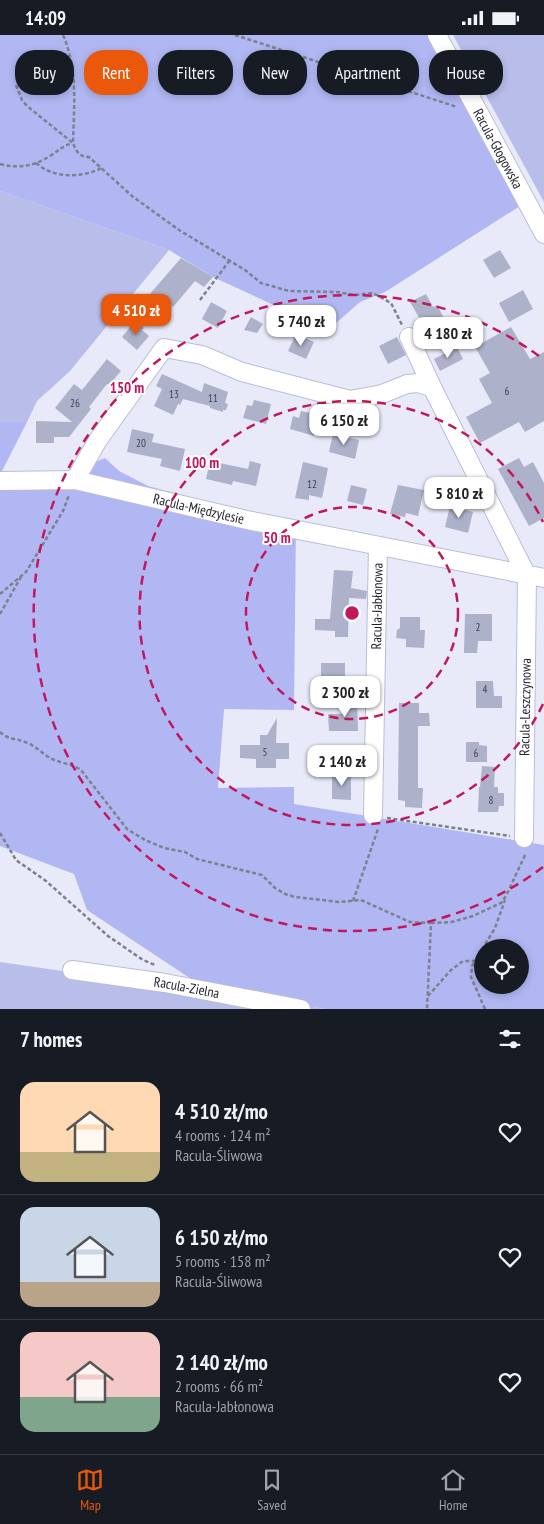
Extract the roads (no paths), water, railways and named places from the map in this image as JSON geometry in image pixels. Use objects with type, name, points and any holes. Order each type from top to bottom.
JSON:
[{"type":"street","name":"Racula-Głogowska","points":[[437,35],[544,235]]},
{"type":"street","points":[[409,337],[432,387],[536,577]]},
{"type":"street","points":[[74,480],[98,440],[164,348],[202,355],[242,372],[350,400],[382,394],[407,384],[418,383],[432,387]]},
{"type":"street","name":"Racula-Międzylesie","points":[[0,481],[74,480],[247,519],[536,577]]},
{"type":"street","name":"Racula-Jabłonowa","points":[[377,816],[378,546]]},
{"type":"street","name":"Racula-Leszczynowa","points":[[524,838],[536,577]]},
{"type":"street","name":"Racula-Zielna","points":[[72,970],[166,983],[301,1009]]}]
